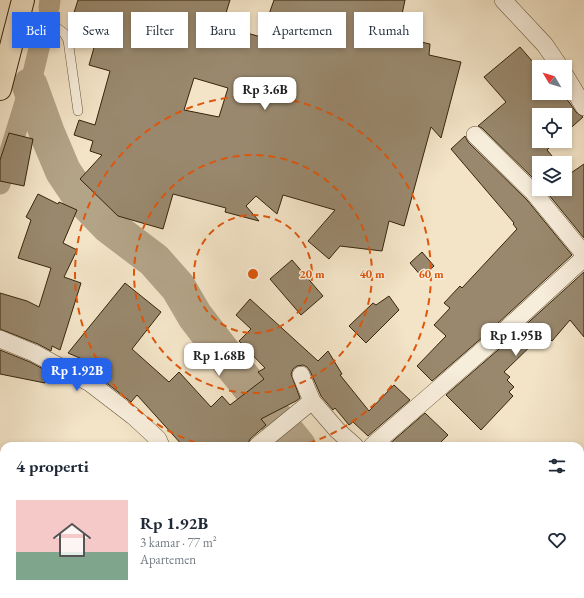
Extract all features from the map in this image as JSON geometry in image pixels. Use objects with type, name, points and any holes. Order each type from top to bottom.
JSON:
[{"type":"main road","points":[[0,89],[21,8]]},
{"type":"street","points":[[503,0],[545,45],[555,60]]},
{"type":"street","points":[[572,87],[584,107]]},
{"type":"street","points":[[475,135],[534,194],[584,254]]},
{"type":"street","points":[[377,442],[491,343],[584,258]]},
{"type":"street","points":[[0,339],[34,353],[90,383],[133,416],[158,439],[159,442]]},
{"type":"street","points":[[301,376],[312,401],[337,430],[350,442]]},
{"type":"street","points":[[262,442],[312,401]]},
{"type":"lane","points":[[21,8],[64,32],[68,40],[78,111]]},
{"type":"building","points":[[78,0],[230,0],[226,12],[196,12],[196,48],[250,48],[250,34],[258,36],[258,48],[346,48],[346,12],[270,12],[274,0],[405,0],[402,12],[354,12],[354,48],[423,48],[423,42],[430,44],[429,55],[461,62],[441,138],[431,127],[404,226],[389,221],[382,251],[340,246],[329,259],[308,241],[335,210],[283,195],[277,214],[256,196],[246,206],[259,221],[225,212],[226,208],[173,194],[163,229],[118,216],[80,179],[102,155],[90,151],[93,141],[74,135],[79,120],[95,125],[110,71],[89,65],[94,48],[123,48],[123,12],[74,12]],"holes":[[[194,78],[228,88],[219,117],[184,110]]]},
{"type":"building","points":[[520,47],[532,61],[532,100],[567,100],[576,112],[583,117],[572,127],[572,108],[532,108],[532,148],[549,148],[547,150],[552,156],[532,156],[532,177],[482,128],[478,126],[506,102],[484,77]]},
{"type":"building","points":[[9,133],[33,139],[24,186],[0,181],[0,160]]},
{"type":"building","points":[[465,136],[468,142],[527,200],[572,255],[484,336],[432,381],[417,366],[446,336],[434,325],[450,308],[444,303],[460,286],[462,288],[517,229],[513,224],[514,223],[451,149]]},
{"type":"building","points":[[584,164],[584,238],[550,196],[572,196],[572,172]]},
{"type":"building","points":[[38,194],[58,204],[59,202],[77,210],[63,243],[77,250],[64,277],[81,283],[60,350],[52,346],[51,351],[38,344],[0,329],[0,293],[27,301],[39,307],[51,268],[18,258],[31,220],[26,217]]},
{"type":"building","points":[[422,252],[434,266],[422,277],[410,263]]},
{"type":"building","points":[[292,260],[323,296],[301,315],[270,279]]},
{"type":"building","points":[[584,272],[584,337],[570,320],[552,341],[544,333],[504,372],[510,377],[507,380],[514,387],[509,392],[513,396],[481,430],[446,395]]},
{"type":"building","points":[[125,283],[161,312],[132,349],[169,382],[179,372],[211,407],[222,396],[230,405],[264,379],[258,372],[265,368],[239,341],[251,329],[236,315],[250,299],[318,361],[328,351],[342,374],[340,375],[369,411],[394,385],[410,400],[368,436],[353,422],[349,425],[335,408],[333,410],[321,396],[307,367],[303,365],[297,366],[293,369],[291,374],[300,398],[261,419],[266,425],[250,439],[249,442],[179,442],[137,395],[131,402],[95,374],[101,367],[68,353]]},
{"type":"building","points":[[389,296],[399,310],[366,343],[349,326],[373,303],[376,305]]},
{"type":"building","points":[[0,350],[30,362],[47,371],[45,383],[0,374]]},
{"type":"building","points":[[425,413],[448,435],[441,442],[392,442]]},
{"type":"waterway","points":[[49,8],[50,0]]},
{"type":"waterway","points":[[0,184],[30,86],[39,48]]},
{"type":"waterway","points":[[30,86],[63,171],[79,195],[109,226],[154,260],[178,287],[195,316],[237,371],[295,442]]}]
